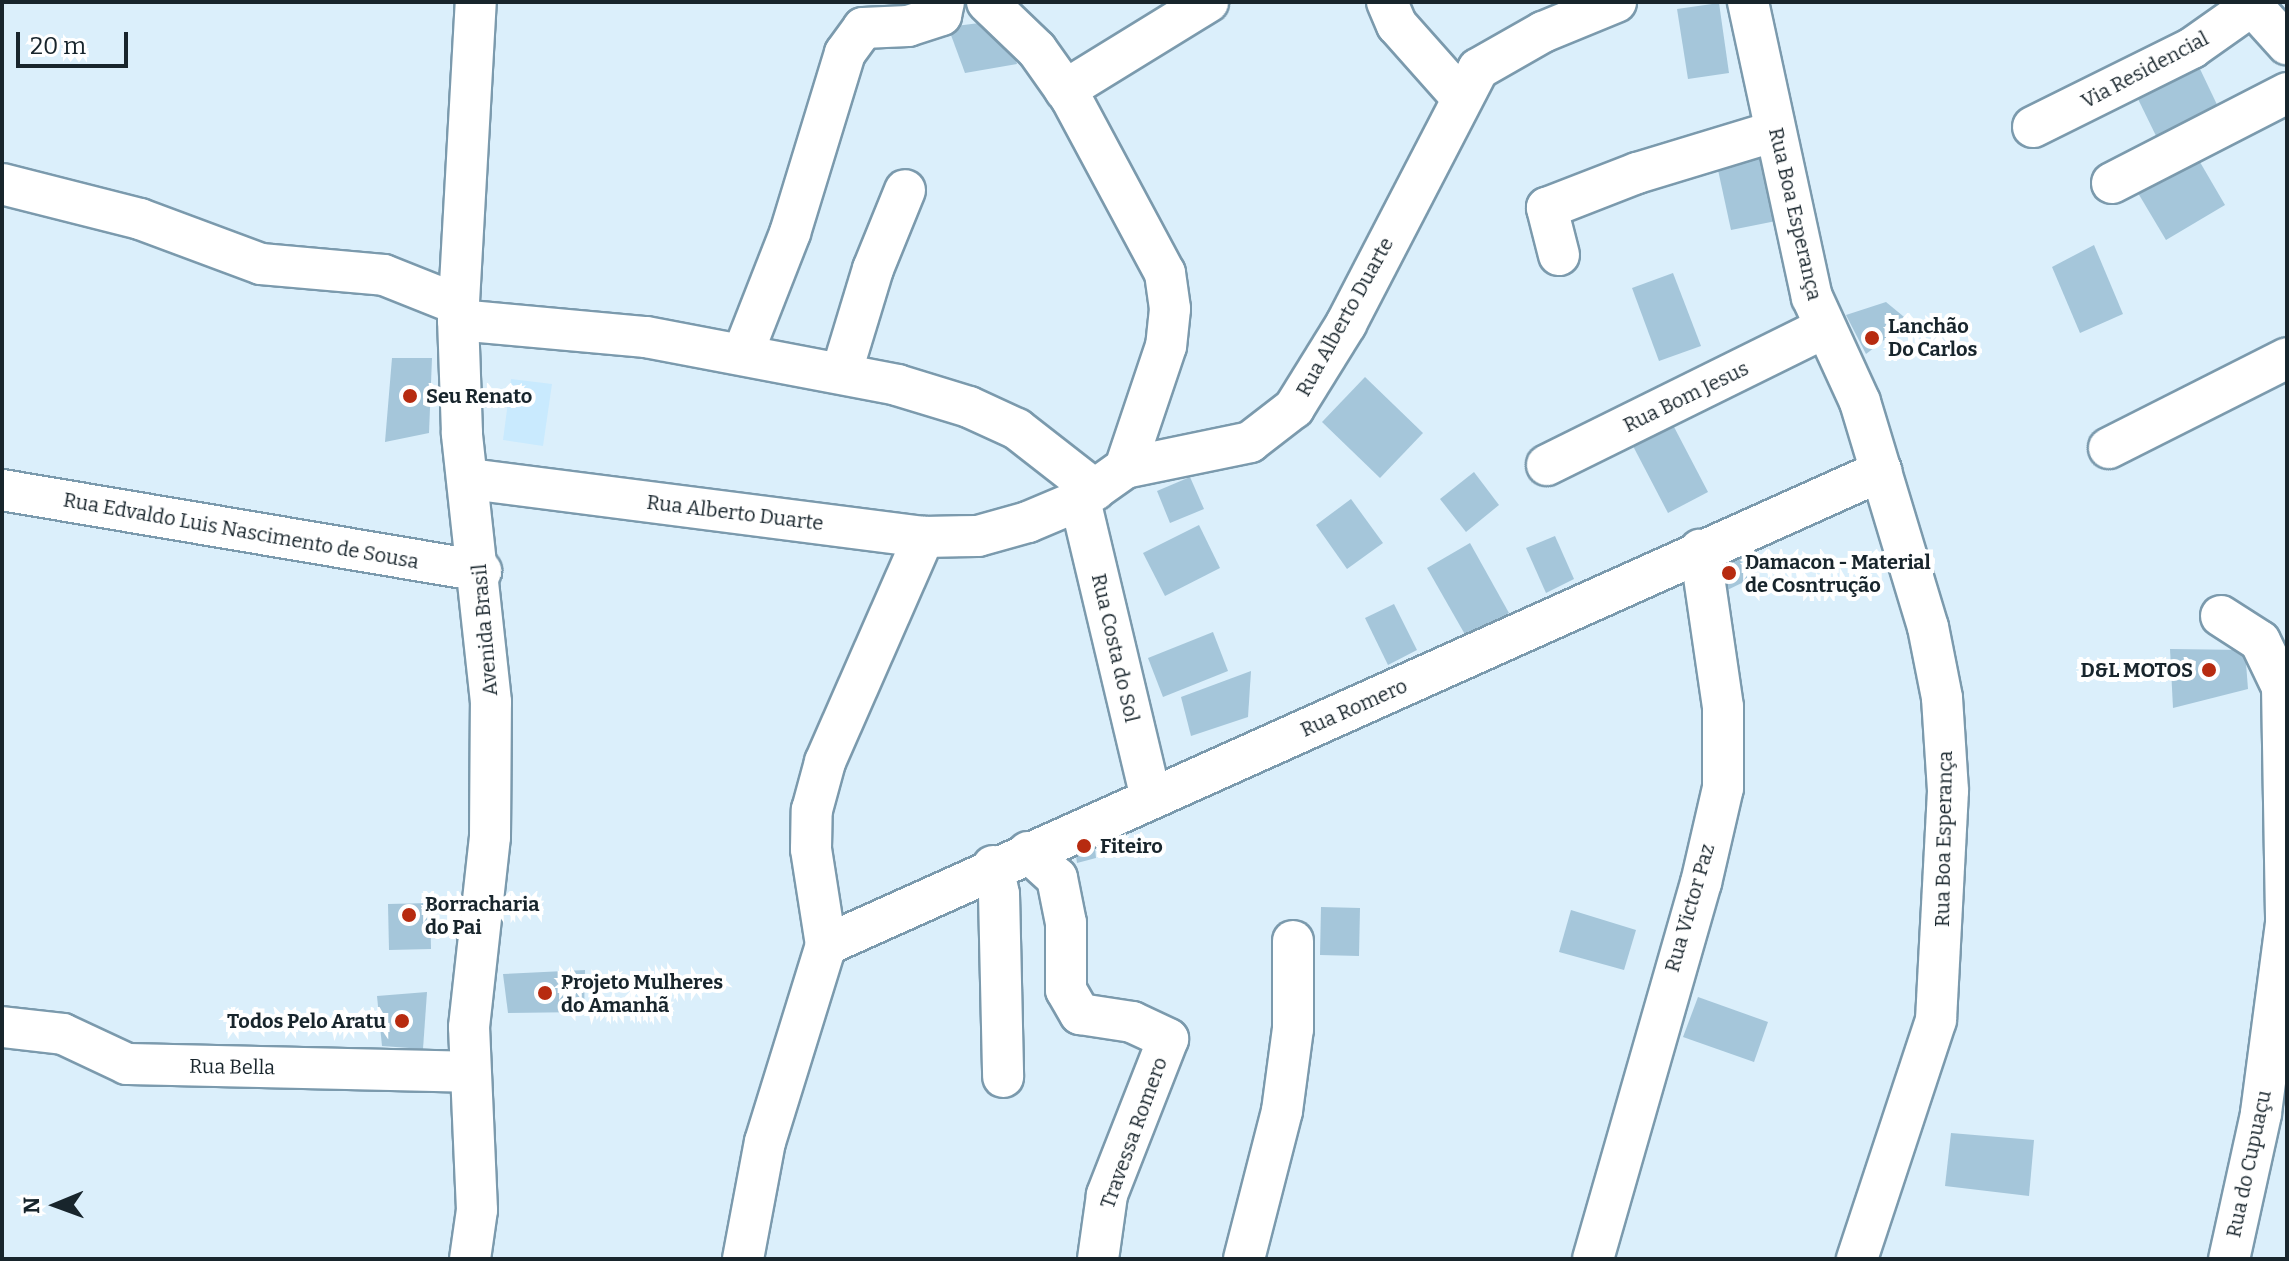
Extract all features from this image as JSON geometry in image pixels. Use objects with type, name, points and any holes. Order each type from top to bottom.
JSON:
[{"type":"street","name":"Avenida Brasil","points":[[470,1259],[477,1210],[469,1072],[490,837],[491,702],[481,571],[462,433],[458,312],[472,136],[476,2]]},
{"type":"street","points":[[743,353],[790,233],[845,53],[863,28],[908,26],[941,15],[944,2]]},
{"type":"street","points":[[2,184],[140,219],[261,264],[384,275],[458,312],[646,337],[842,371],[969,407],[1017,429],[1100,486],[1166,346],[1170,309],[1165,273],[1065,90],[1037,50],[987,2]]},
{"type":"street","points":[[1065,90],[1208,2]]},
{"type":"street","points":[[1387,2],[1397,25],[1461,97]]},
{"type":"street","name":"Rua Alberto Duarte","points":[[470,479],[924,537],[978,536],[1028,522],[1100,486],[1250,442],[1294,408],[1346,324],[1478,69],[1543,32],[1616,2]]},
{"type":"street","name":"Rua Boa Esperança","points":[[1748,2],[1775,131],[1824,328],[1860,402],[1928,627],[1942,698],[1948,791],[1936,1020],[1857,1259]]},
{"type":"street","points":[[2251,4],[2287,44]]},
{"type":"street","name":"Via Residencial","points":[[2033,127],[2192,48],[2251,4]]},
{"type":"street","points":[[2112,183],[2287,93]]},
{"type":"street","points":[[1559,255],[1547,208],[1637,173],[1775,131]]},
{"type":"street","points":[[842,371],[873,269],[905,190]]},
{"type":"street","name":"Rua Bom Jesus","points":[[1547,465],[1824,328]]},
{"type":"street","points":[[2109,448],[2287,358]]},
{"type":"street","name":"Rua Romero","points":[[826,945],[1011,859],[1881,471]]},
{"type":"street","name":"Rua Costa do Sol","points":[[1100,486],[1151,797]]},
{"type":"street","name":"Rua Edvaldo Luis Nascimento de Sousa","points":[[2,490],[481,571]]},
{"type":"street","points":[[743,1259],[765,1142],[826,945],[811,849],[812,810],[825,762],[924,537]]},
{"type":"street","name":"Rua Victor Paz","points":[[1593,1259],[1701,883],[1723,788],[1723,707],[1700,550]]},
{"type":"street","name":"Rua do Cupuaçu","points":[[2221,616],[2260,641],[2282,687],[2286,923],[2261,1114],[2229,1259]]},
{"type":"street","points":[[1003,1077],[999,894],[1011,859]]},
{"type":"street","name":"Travessa Romero","points":[[1011,859],[1057,878],[1066,923],[1066,990],[1080,1014],[1132,1022],[1168,1039],[1107,1195],[1098,1259]]},
{"type":"street","points":[[1244,1259],[1282,1111],[1293,1029],[1293,941]]},
{"type":"street","name":"Rua Bella","points":[[2,1027],[63,1034],[127,1064],[469,1072]]},
{"type":"shaded area","points":[[511,379],[552,384],[543,446],[503,440]]},
{"type":"building","points":[[1719,3],[1729,73],[1688,79],[1677,9]]},
{"type":"building","points":[[1003,20],[1017,64],[965,73],[948,27]]},
{"type":"building","points":[[2200,69],[2221,113],[2160,144],[2138,99]]},
{"type":"building","points":[[1759,146],[1776,221],[1731,230],[1715,156]]},
{"type":"building","points":[[2197,157],[2225,205],[2166,240],[2135,188]]},
{"type":"building","points":[[2094,245],[2123,314],[2080,333],[2052,267]]},
{"type":"building","points":[[1673,273],[1701,346],[1659,361],[1632,288]]},
{"type":"building","name":"Lanchão Do Carlos","points":[[1886,302],[1909,321],[1866,354],[1846,315]]},
{"type":"building","name":"Seu Renato","points":[[392,358],[432,358],[429,433],[385,442]]},
{"type":"building","points":[[1365,377],[1423,433],[1380,478],[1322,422]]},
{"type":"building","points":[[1673,425],[1708,492],[1668,513],[1633,446]]},
{"type":"building","points":[[1474,472],[1499,505],[1466,532],[1440,499]]},
{"type":"building","points":[[1190,477],[1204,509],[1170,523],[1157,491]]},
{"type":"building","points":[[1351,499],[1383,543],[1347,569],[1316,525]]},
{"type":"building","points":[[1199,525],[1220,568],[1165,596],[1143,553]]},
{"type":"building","points":[[1555,536],[1574,579],[1546,593],[1526,548]]},
{"type":"building","points":[[1470,543],[1509,613],[1467,638],[1427,568]]},
{"type":"building","name":"Damacon - Material de Cosntrução","points":[[1738,552],[1748,580],[1719,594],[1710,566]]},
{"type":"building","points":[[1394,604],[1417,650],[1388,665],[1365,618]]},
{"type":"building","points":[[1213,632],[1228,671],[1163,697],[1148,658]]},
{"type":"building","name":"D&L MOTOS","points":[[2170,649],[2245,650],[2248,689],[2173,708]]},
{"type":"building","points":[[1251,671],[1248,717],[1191,736],[1181,697]]},
{"type":"building","name":"Fiteiro","points":[[1094,837],[1096,858],[1077,863],[1075,850]]},
{"type":"building","name":"Borracharia do Pai","points":[[430,903],[431,949],[389,950],[388,904]]},
{"type":"building","points":[[1321,907],[1360,908],[1359,956],[1320,955]]},
{"type":"building","points":[[1571,910],[1636,930],[1624,970],[1559,952]]},
{"type":"building","name":"Projeto Mulheres do Amanhã","points":[[585,970],[584,1012],[508,1013],[503,974]]},
{"type":"building","name":"Todos Pelo Aratu","points":[[427,992],[423,1049],[382,1046],[377,996]]},
{"type":"building","points":[[1698,997],[1768,1022],[1754,1062],[1683,1037]]},
{"type":"building","points":[[1951,1133],[2034,1140],[2029,1196],[1945,1186]]},
{"type":"place","name":"Lanchão Do Carlos","points":[[1872,338]]},
{"type":"place","name":"Seu Renato","points":[[410,396]]},
{"type":"place","name":"Damacon - Material de Cosntrução","points":[[1729,573]]},
{"type":"place","name":"D&L MOTOS","points":[[2209,670]]},
{"type":"place","name":"Fiteiro","points":[[1084,846]]},
{"type":"place","name":"Borracharia do Pai","points":[[409,915]]},
{"type":"place","name":"Projeto Mulheres do Amanhã","points":[[545,993]]},
{"type":"place","name":"Todos Pelo Aratu","points":[[402,1021]]}]
